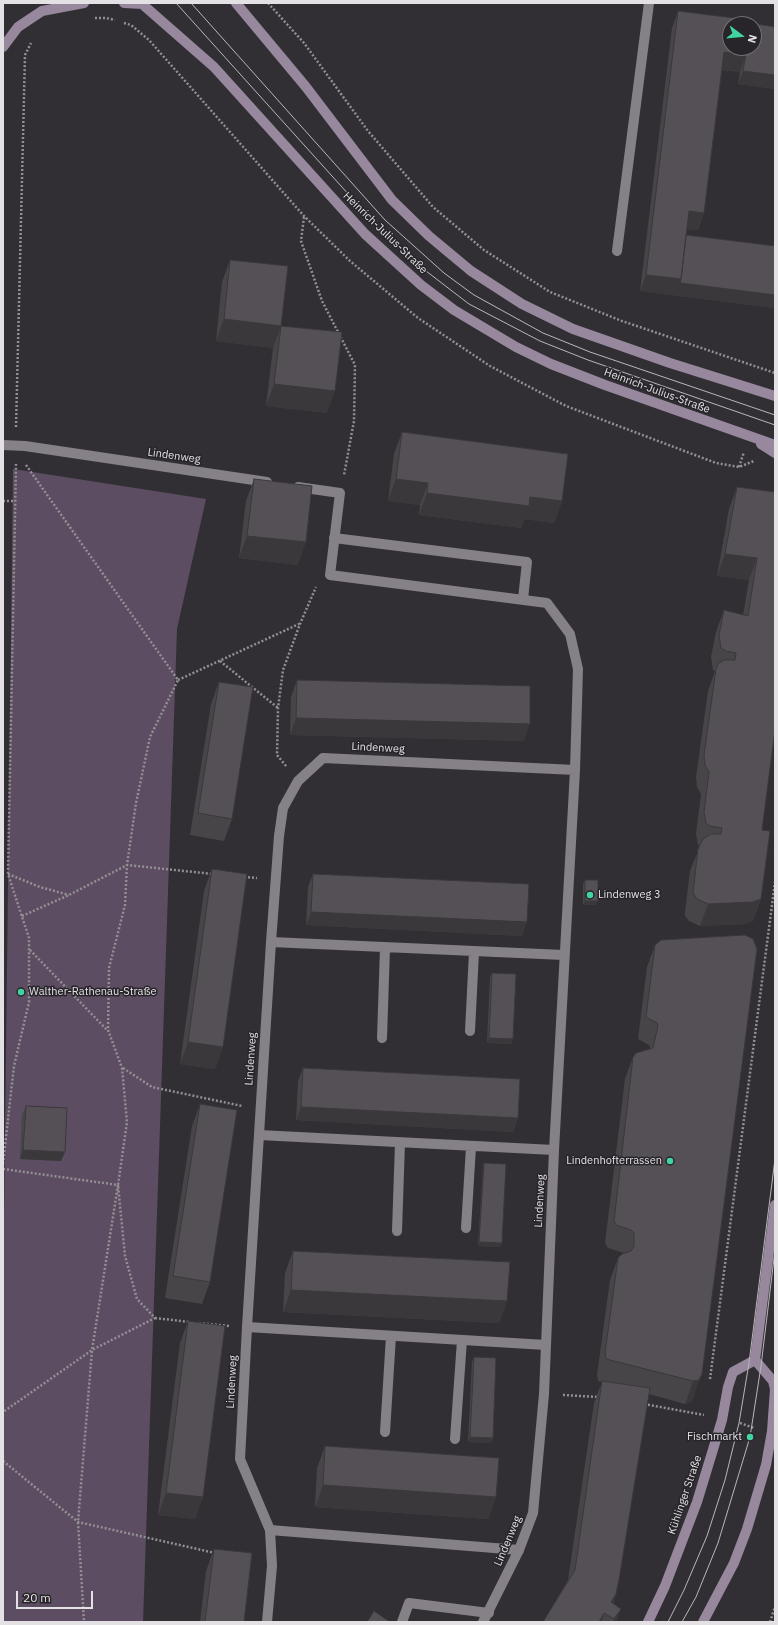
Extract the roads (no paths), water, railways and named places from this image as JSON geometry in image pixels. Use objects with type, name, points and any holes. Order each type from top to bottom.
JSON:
[{"type":"street","points":[[3,47],[18,26],[42,11],[84,3]]},
{"type":"street","name":"Heinrich-Julius-Straße","points":[[124,3],[142,4],[214,67],[365,234],[421,285],[454,310],[516,347],[551,364],[605,385],[775,445]]},
{"type":"street","points":[[236,3],[306,87],[392,200],[429,236],[471,271],[522,304],[573,329],[775,396]]},
{"type":"street","points":[[617,251],[649,3]]},
{"type":"street","points":[[749,436],[775,453]]},
{"type":"street","name":"Lindenweg","points":[[3,444],[340,493],[330,575],[547,603],[570,634],[578,669],[575,770],[554,1150],[544,1394],[533,1513],[519,1550],[486,1618]]},
{"type":"street","points":[[334,538],[527,562],[523,599]]},
{"type":"street","name":"Lindenweg","points":[[267,1622],[272,1566],[270,1530],[240,1459],[246,1327],[258,1135],[275,880],[283,808],[298,781],[323,758],[575,770]]},
{"type":"street","points":[[271,942],[564,955]]},
{"type":"street","points":[[382,1038],[385,948]]},
{"type":"street","points":[[470,1031],[474,952]]},
{"type":"street","points":[[258,1135],[471,1147],[554,1150]]},
{"type":"street","points":[[397,1231],[400,1143]]},
{"type":"street","points":[[466,1228],[471,1147]]},
{"type":"street","points":[[703,1622],[734,1563],[747,1529],[766,1465],[772,1431],[775,1390],[773,1381],[755,1360],[774,1224],[775,1205]]},
{"type":"street","points":[[246,1327],[546,1345]]},
{"type":"street","points":[[385,1432],[391,1336]]},
{"type":"street","points":[[455,1439],[462,1340]]},
{"type":"street","name":"Kühlinger Straße","points":[[648,1622],[665,1586],[697,1502],[722,1420],[728,1387],[733,1372],[755,1360]]},
{"type":"street","points":[[270,1530],[519,1550]]},
{"type":"street","points":[[402,1622],[409,1603],[486,1618]]},
{"type":"tram line","points":[[176,3],[378,227],[413,261],[469,304],[540,341],[588,360],[775,425]]},
{"type":"tram line","points":[[191,3],[385,220],[444,273],[474,295],[543,333],[590,352],[775,415]]},
{"type":"tram line","points":[[668,1622],[684,1590],[707,1536],[725,1480],[739,1423],[749,1363],[775,1159]]},
{"type":"tram line","points":[[682,1622],[696,1597],[718,1543],[750,1437],[761,1366],[775,1250]]},
{"type":"place","name":"Lindenweg 3","points":[[590,895]]},
{"type":"place","name":"Walther-Rathenau-Straße","points":[[21,992]]},
{"type":"place","name":"Lindenhofterrassen","points":[[670,1161]]},
{"type":"place","name":"Fischmarkt","points":[[750,1437]]}]
